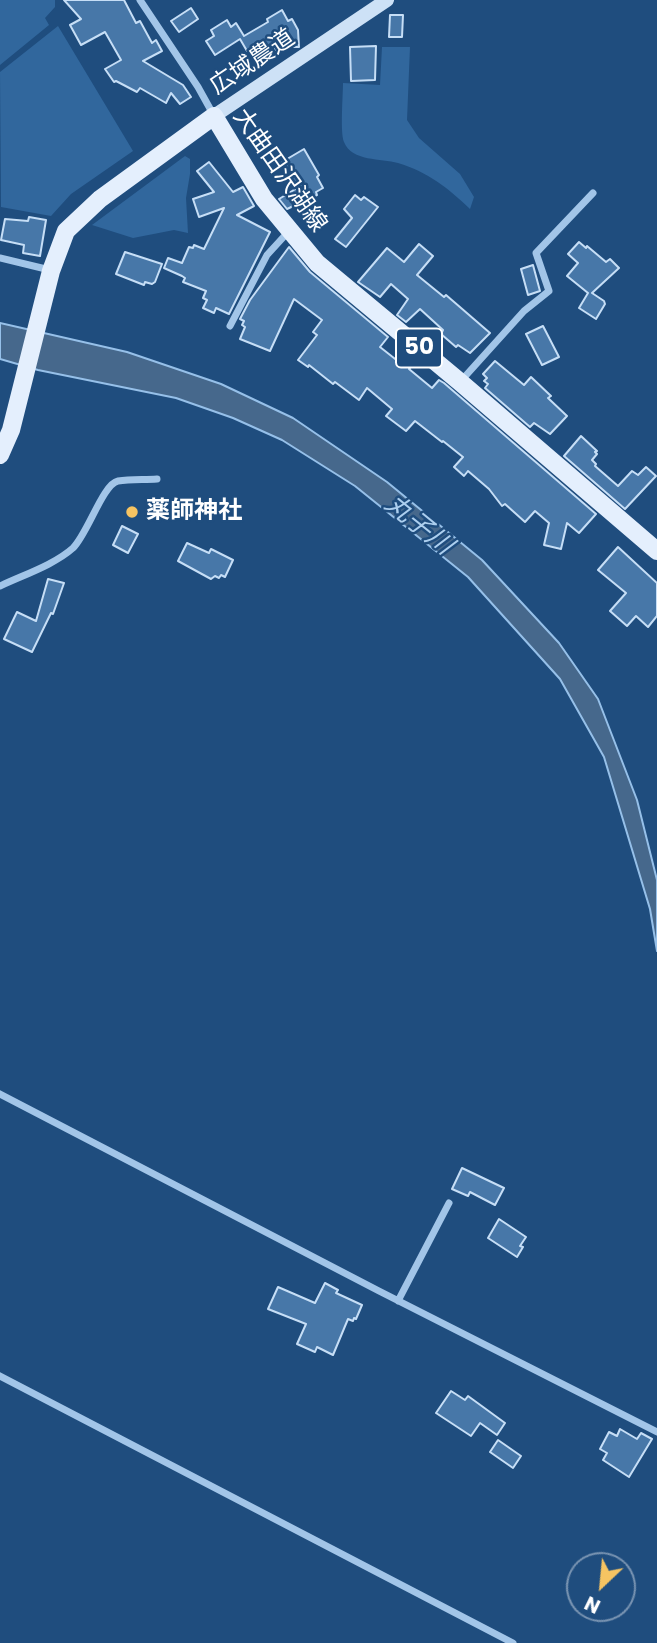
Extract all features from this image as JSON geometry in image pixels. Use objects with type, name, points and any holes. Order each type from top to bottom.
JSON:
[{"type":"main road","name":"大曲田沢湖線","points":[[0,455],[11,430],[51,271],[66,231],[80,216],[142,167],[214,116],[264,199],[317,263],[657,551]]},
{"type":"street","points":[[140,0],[198,87],[214,116]]},
{"type":"street","name":"広域農道","points":[[214,116],[387,0]]},
{"type":"street","points":[[460,382],[524,311],[549,291],[536,253],[593,193]]},
{"type":"street","points":[[230,326],[267,255],[289,231]]},
{"type":"street","points":[[0,258],[51,271]]},
{"type":"street","points":[[0,586],[73,548],[87,531],[107,487],[116,481],[157,479]]},
{"type":"street","points":[[0,1094],[657,1432]]},
{"type":"street","points":[[398,1301],[449,1203]]},
{"type":"street","points":[[0,1376],[513,1643]]},
{"type":"shaded area","points":[[0,0],[55,0],[55,7],[45,18],[49,25],[0,65]]},
{"type":"shaded area","points":[[58,26],[133,151],[71,194],[51,216],[1,207],[0,72]]},
{"type":"shaded area","points":[[382,47],[410,47],[407,120],[419,138],[460,174],[474,197],[470,209],[428,176],[398,163],[360,156],[353,153],[344,142],[343,83],[380,85]]},
{"type":"shaded area","points":[[185,156],[190,159],[186,198],[188,233],[174,230],[133,238],[92,225]]},
{"type":"water","name":"丸子川","points":[[0,323],[127,352],[221,384],[293,418],[387,482],[482,560],[559,643],[598,699],[637,800],[657,880],[657,951],[650,909],[604,757],[560,679],[468,577],[355,486],[282,440],[233,418],[176,398],[38,370],[0,359]]},
{"type":"building","points":[[64,0],[124,0],[136,23],[140,21],[152,43],[156,40],[162,51],[143,61],[183,85],[191,97],[180,104],[171,93],[166,103],[140,88],[137,92],[114,82],[105,69],[121,60],[105,32],[81,45],[70,25],[81,19]]},
{"type":"building","points":[[191,8],[198,19],[179,32],[171,21]]},
{"type":"building","points":[[282,10],[288,21],[292,19],[298,30],[299,47],[282,47],[276,50],[273,44],[257,54],[253,48],[247,51],[240,39],[215,55],[206,41],[214,36],[211,30],[227,20],[231,27],[236,23],[244,36]]},
{"type":"building","points":[[390,15],[403,15],[402,37],[389,37]]},
{"type":"building","points":[[376,46],[375,80],[351,81],[350,47]]},
{"type":"building","points":[[304,149],[323,188],[316,192],[317,195],[287,209],[279,199],[297,188],[282,162]]},
{"type":"building","points":[[209,162],[233,192],[243,187],[254,206],[237,215],[270,232],[229,314],[216,308],[214,313],[203,308],[207,300],[203,298],[206,291],[183,282],[185,278],[164,268],[168,258],[182,263],[189,247],[193,248],[194,245],[204,249],[224,208],[199,217],[193,199],[214,192],[197,171]]},
{"type":"building","points":[[355,195],[361,200],[364,197],[378,207],[346,247],[335,239],[352,218],[344,209]]},
{"type":"building","points":[[29,217],[46,220],[40,256],[23,253],[24,245],[1,240],[5,219],[28,221]]},
{"type":"building","points":[[579,242],[606,262],[610,259],[619,268],[592,293],[605,304],[596,319],[579,308],[588,293],[567,276],[578,263],[568,254]]},
{"type":"building","points":[[419,244],[433,256],[417,275],[444,297],[446,295],[490,333],[470,353],[458,345],[456,347],[441,334],[443,330],[420,309],[406,322],[397,315],[408,299],[391,284],[380,297],[358,282],[387,248],[404,262]]},
{"type":"building","points":[[289,247],[310,272],[388,337],[380,347],[399,362],[407,352],[416,361],[409,369],[432,388],[439,380],[444,383],[596,514],[579,533],[567,523],[561,549],[544,545],[549,523],[535,511],[525,522],[505,504],[502,506],[489,489],[468,471],[464,476],[454,467],[463,457],[443,441],[415,421],[406,431],[386,416],[392,409],[367,388],[359,400],[298,360],[317,335],[313,332],[322,320],[294,299],[270,351],[240,339],[245,327],[242,325],[244,321],[240,319],[250,300]]},
{"type":"building","points":[[125,252],[162,264],[155,282],[145,282],[144,285],[116,274]]},
{"type":"building","points":[[533,265],[540,291],[528,295],[521,269]]},
{"type":"building","points":[[543,326],[559,357],[542,365],[526,334]]},
{"type":"building","points":[[495,361],[524,385],[531,377],[567,416],[550,434],[534,423],[530,427],[485,388],[488,384],[484,381],[487,378],[483,374]]},
{"type":"building","points":[[581,436],[597,451],[592,460],[595,466],[618,486],[632,471],[638,475],[646,467],[656,476],[625,509],[564,456]]},
{"type":"building","points":[[122,526],[138,534],[128,553],[113,545]]},
{"type":"building","points":[[187,543],[209,553],[211,549],[233,560],[225,577],[221,575],[211,579],[178,561]]},
{"type":"building","points":[[618,547],[657,583],[657,616],[648,627],[636,616],[627,626],[610,611],[626,593],[598,570]]},
{"type":"building","points":[[48,579],[64,583],[53,614],[51,613],[32,652],[4,639],[17,612],[36,621]]},
{"type":"building","points":[[462,1168],[504,1188],[495,1205],[470,1192],[468,1196],[452,1189]]},
{"type":"building","points":[[499,1219],[526,1237],[517,1257],[488,1238]]},
{"type":"building","points":[[325,1283],[338,1290],[336,1293],[362,1305],[356,1319],[348,1319],[333,1355],[317,1347],[315,1352],[297,1344],[306,1324],[268,1309],[278,1287],[315,1303]]},
{"type":"building","points":[[451,1391],[465,1400],[468,1396],[505,1423],[497,1435],[480,1423],[471,1436],[436,1413]]},
{"type":"building","points":[[620,1429],[637,1439],[641,1433],[652,1439],[629,1477],[603,1460],[607,1453],[600,1449],[609,1432],[617,1436]]},
{"type":"building","points":[[498,1440],[521,1456],[513,1468],[490,1452]]},
{"type":"place","name":"薬師神社","points":[[132,512]]}]
